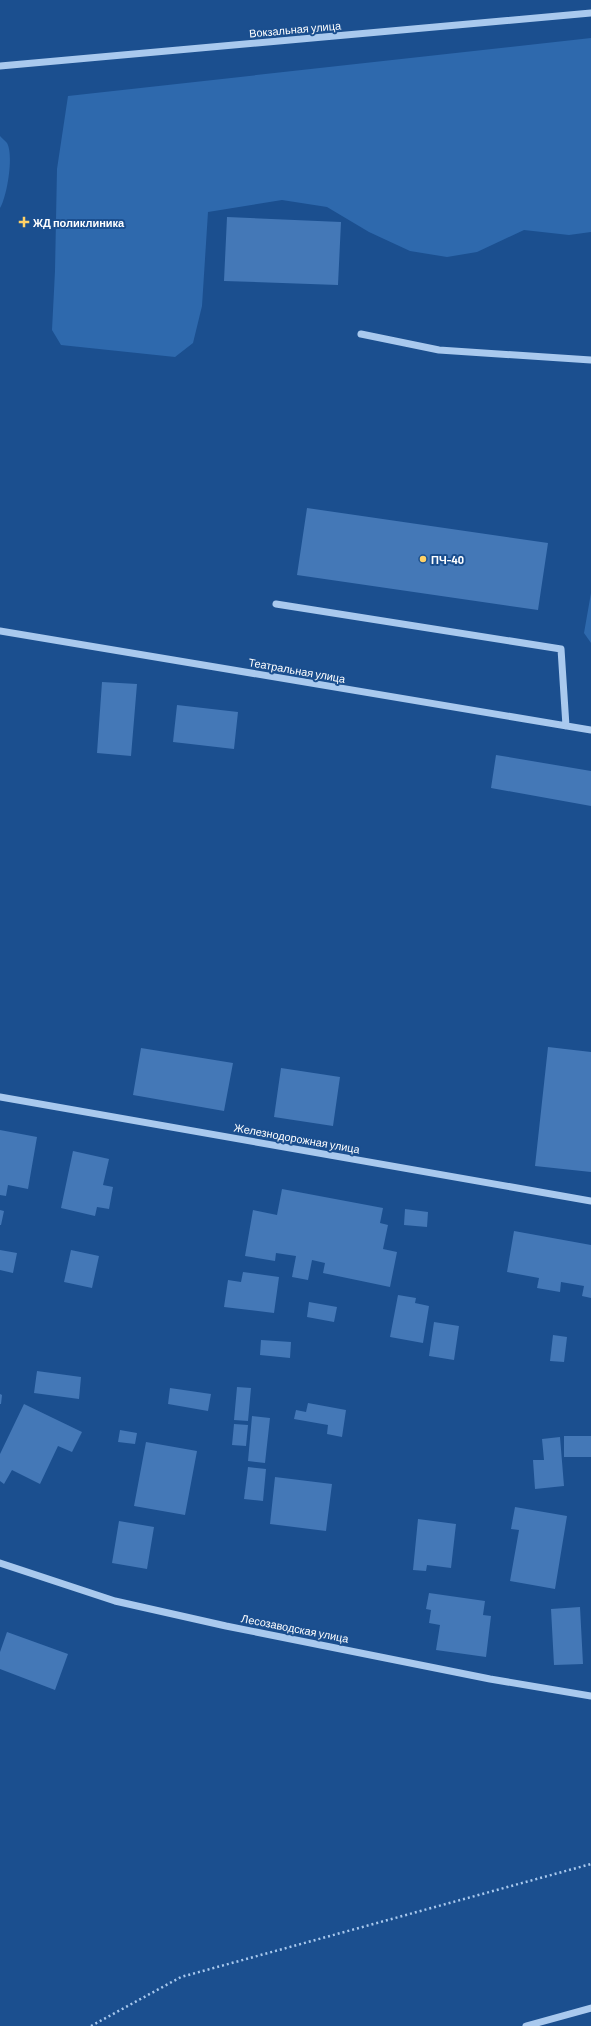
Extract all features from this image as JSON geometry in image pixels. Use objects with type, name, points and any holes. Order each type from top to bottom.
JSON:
[{"type":"street","name":"Вокзальная улица","points":[[0,66],[591,14]]},
{"type":"street","points":[[361,334],[440,350],[591,360]]},
{"type":"street","points":[[276,604],[561,650],[566,726]]},
{"type":"street","name":"Театральная улица","points":[[0,631],[591,730]]},
{"type":"street","name":"Железнодорожная улица","points":[[0,1097],[591,1201]]},
{"type":"street","name":"Лесозаводская улица","points":[[0,1563],[115,1601],[189,1618],[490,1679],[591,1696]]},
{"type":"street","points":[[526,2026],[591,2008]]},
{"type":"path","points":[[91,2026],[181,1977],[591,1864]]},
{"type":"shaded area","points":[[591,38],[591,232],[569,235],[524,230],[477,252],[447,257],[410,251],[369,232],[327,207],[282,200],[208,212],[202,306],[193,343],[175,357],[61,345],[52,330],[57,169],[68,96]]},
{"type":"shaded area","points":[[0,136],[7,143],[9,149],[10,166],[5,195],[0,208]]},
{"type":"shaded area","points":[[591,593],[591,643],[584,633]]},
{"type":"building","points":[[227,217],[341,222],[338,285],[224,281]]},
{"type":"building","name":"ПЧ-40","points":[[307,508],[548,543],[538,610],[297,575]]},
{"type":"building","points":[[102,682],[137,684],[131,756],[97,753]]},
{"type":"building","points":[[177,705],[238,712],[234,749],[173,742]]},
{"type":"building","points":[[496,755],[591,771],[591,806],[491,788]]},
{"type":"building","points":[[548,1047],[591,1052],[591,1172],[535,1166]]},
{"type":"building","points":[[141,1048],[233,1063],[224,1111],[133,1095]]},
{"type":"building","points":[[281,1068],[340,1077],[333,1126],[274,1117]]},
{"type":"building","points":[[0,1130],[37,1137],[28,1189],[8,1185],[6,1196],[0,1195]]},
{"type":"building","points":[[73,1151],[109,1159],[103,1185],[113,1187],[109,1209],[97,1207],[95,1216],[61,1208]]},
{"type":"building","points":[[282,1189],[383,1208],[380,1223],[388,1225],[383,1249],[397,1252],[390,1287],[323,1273],[325,1263],[312,1260],[308,1280],[292,1277],[296,1256],[276,1253],[275,1261],[245,1256],[253,1210],[277,1215]]},
{"type":"building","points":[[405,1209],[428,1212],[427,1227],[404,1225]]},
{"type":"building","points":[[0,1210],[4,1211],[1,1225],[0,1225]]},
{"type":"building","points":[[514,1231],[591,1245],[591,1298],[582,1296],[584,1286],[561,1282],[560,1292],[537,1288],[539,1278],[507,1272]]},
{"type":"building","points":[[0,1250],[17,1253],[13,1273],[0,1270]]},
{"type":"building","points":[[71,1250],[99,1256],[92,1288],[64,1282]]},
{"type":"building","points":[[243,1272],[279,1277],[274,1313],[224,1307],[228,1280],[241,1282]]},
{"type":"building","points":[[398,1295],[416,1298],[415,1303],[429,1306],[423,1343],[390,1337]]},
{"type":"building","points":[[309,1302],[337,1307],[334,1322],[307,1317]]},
{"type":"building","points":[[434,1322],[459,1326],[454,1360],[429,1356]]},
{"type":"building","points":[[553,1335],[567,1337],[564,1362],[550,1361]]},
{"type":"building","points":[[261,1340],[291,1342],[290,1358],[260,1355]]},
{"type":"building","points":[[37,1371],[81,1377],[79,1399],[34,1393]]},
{"type":"building","points":[[237,1387],[251,1388],[248,1421],[234,1420]]},
{"type":"building","points":[[170,1388],[211,1394],[208,1411],[168,1404]]},
{"type":"building","points":[[0,1394],[2,1395],[1,1404],[0,1404]]},
{"type":"building","points":[[308,1403],[346,1410],[342,1437],[327,1434],[328,1425],[294,1419],[296,1410],[306,1412]]},
{"type":"building","points":[[24,1404],[82,1432],[72,1452],[58,1446],[40,1484],[12,1470],[4,1484],[0,1481],[0,1454]]},
{"type":"building","points":[[252,1416],[270,1418],[265,1463],[248,1461]]},
{"type":"building","points":[[234,1424],[248,1425],[246,1446],[232,1445]]},
{"type":"building","points":[[120,1430],[137,1433],[135,1444],[118,1442]]},
{"type":"building","points":[[564,1436],[591,1436],[591,1457],[564,1457]]},
{"type":"building","points":[[560,1437],[564,1486],[535,1489],[533,1460],[544,1460],[542,1439]]},
{"type":"building","points":[[146,1442],[197,1451],[185,1515],[134,1506]]},
{"type":"building","points":[[248,1467],[266,1469],[263,1501],[244,1499]]},
{"type":"building","points":[[275,1477],[332,1484],[326,1531],[270,1524]]},
{"type":"building","points":[[515,1507],[567,1516],[555,1589],[510,1581],[519,1530],[511,1529]]},
{"type":"building","points":[[418,1519],[456,1524],[451,1568],[427,1565],[426,1571],[413,1570]]},
{"type":"building","points":[[119,1521],[154,1527],[147,1569],[112,1563]]},
{"type":"building","points":[[429,1593],[485,1601],[483,1615],[491,1616],[486,1657],[436,1650],[440,1625],[429,1623],[431,1610],[426,1609]]},
{"type":"building","points":[[580,1607],[583,1664],[554,1665],[551,1609]]},
{"type":"building","points":[[7,1632],[68,1654],[55,1690],[0,1669],[0,1652]]},
{"type":"place","name":"ЖД поликлиника","points":[[24,222]]},
{"type":"place","name":"ПЧ-40","points":[[423,559]]}]
